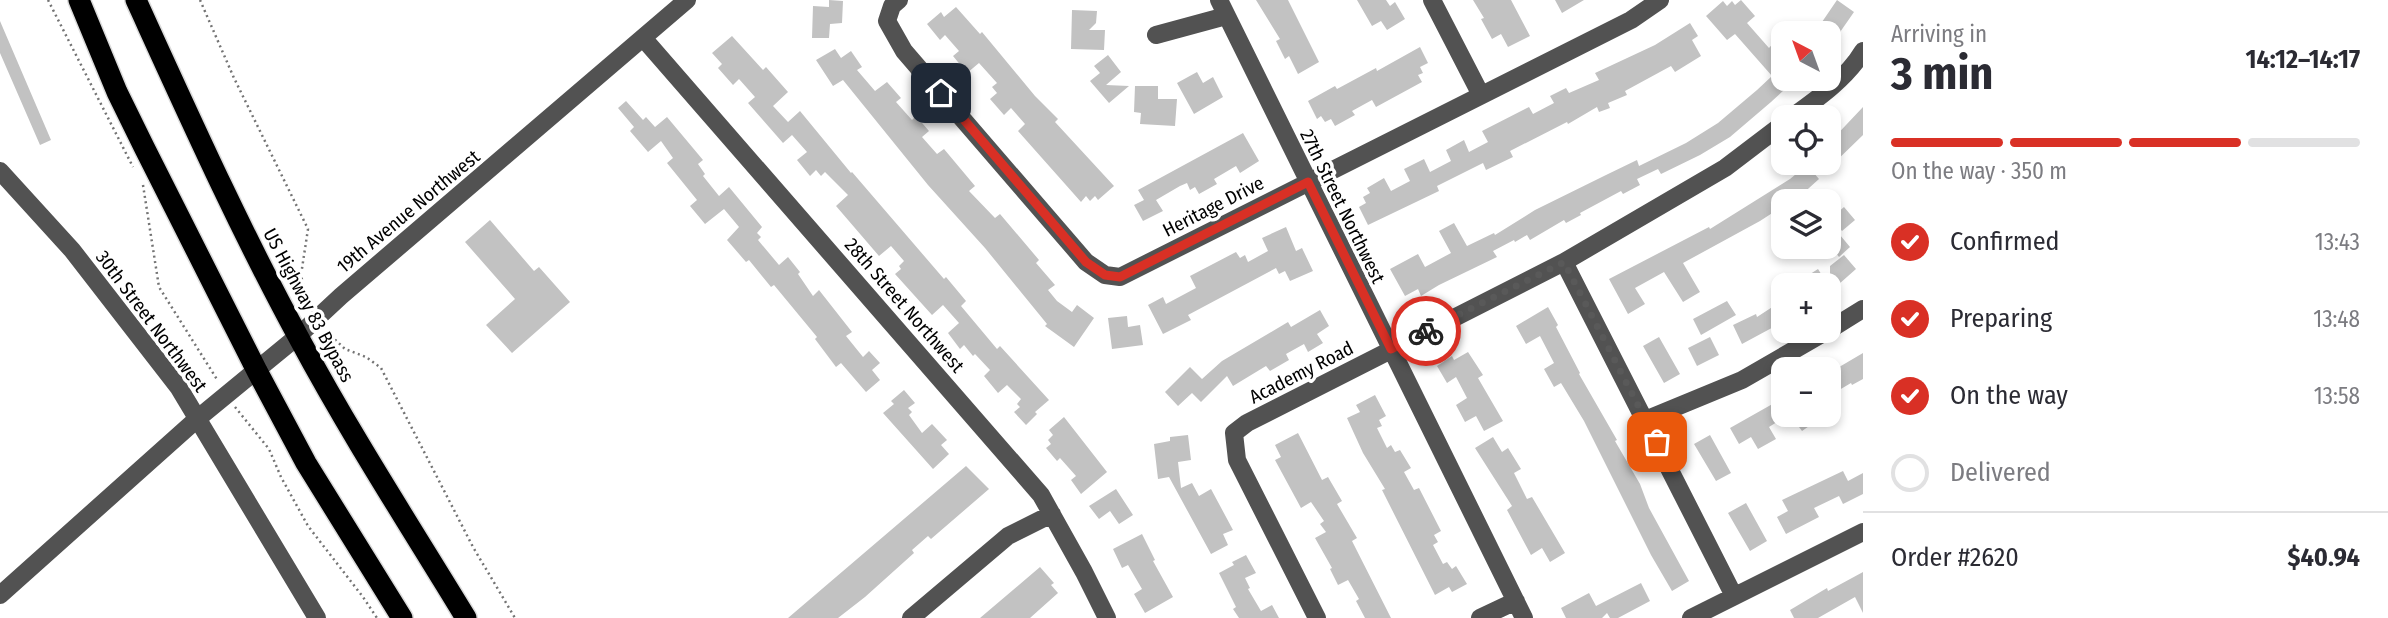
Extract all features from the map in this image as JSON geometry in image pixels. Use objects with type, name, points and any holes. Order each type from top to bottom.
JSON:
[{"type":"highway","points":[[79,0],[133,125],[257,371],[306,463],[402,618]]},
{"type":"highway","name":"US Highway 83 Bypass","points":[[136,0],[298,336],[466,618]]},
{"type":"street","name":"19th Avenue Northwest","points":[[2,588],[687,0]]},
{"type":"street","name":"Heritage Drive","points":[[899,0],[892,6],[887,21],[904,51],[1086,262],[1105,275],[1120,277],[1631,20],[1660,0]]},
{"type":"street","points":[[1432,0],[1482,95]]},
{"type":"street","name":"27th Street Northwest","points":[[1223,8],[1524,618]]},
{"type":"street","points":[[1156,35],[1223,8]]},
{"type":"street","name":"28th Street Northwest","points":[[644,39],[1041,495],[1107,618]]},
{"type":"street","points":[[1808,105],[1857,61],[1863,51]]},
{"type":"street","name":"Academy Road","points":[[1317,618],[1237,460],[1234,433],[1247,423],[1564,262],[1725,168],[1771,133]]},
{"type":"street","name":"30th Street Northwest","points":[[0,171],[72,250],[179,388],[317,618]]},
{"type":"street","points":[[1564,262],[1734,596]]},
{"type":"street","points":[[1841,322],[1863,309]]},
{"type":"street","points":[[1645,421],[1742,380],[1806,343]]},
{"type":"street","points":[[911,618],[1008,536],[1052,514]]},
{"type":"street","points":[[1691,618],[1863,532]]},
{"type":"street","points":[[1480,618],[1516,601]]},
{"type":"path","points":[[48,0],[136,172]]},
{"type":"path","points":[[200,0],[234,78],[307,229],[301,275],[303,289]]},
{"type":"path","points":[[143,184],[159,287],[238,412],[269,449],[308,526],[377,618]]},
{"type":"path","points":[[330,336],[345,349],[366,357],[381,368],[473,547],[515,618]]},
{"type":"building","points":[[829,0],[843,1],[842,23],[830,24],[829,38],[812,38],[813,6],[829,7]]},
{"type":"building","points":[[1256,0],[1288,0],[1319,62],[1298,74],[1289,56],[1285,59],[1276,41],[1280,39]]},
{"type":"building","points":[[1357,0],[1386,0],[1390,6],[1395,2],[1405,19],[1387,30],[1381,21],[1372,26]]},
{"type":"building","points":[[1473,0],[1511,0],[1530,36],[1508,47],[1501,34],[1492,39]]},
{"type":"building","points":[[1555,0],[1584,0],[1562,13]]},
{"type":"building","points":[[1741,0],[1755,16],[1747,23],[1769,48],[1771,46],[1771,75],[1735,34],[1727,40],[1706,16],[1723,1],[1727,6],[1732,1],[1735,5]]},
{"type":"building","points":[[1837,0],[1854,12],[1841,31],[1841,21],[1823,21]]},
{"type":"building","points":[[956,7],[980,34],[982,32],[1035,96],[1058,119],[1055,122],[1114,186],[1098,200],[1095,196],[1090,201],[1086,196],[1081,202],[1018,131],[1025,124],[1011,108],[1004,115],[990,99],[997,93],[992,87],[997,83],[979,63],[967,73],[953,56],[959,51],[945,35],[940,40],[927,24],[941,12],[944,17]]},
{"type":"building","points":[[1072,10],[1097,11],[1096,23],[1089,30],[1105,30],[1104,50],[1071,49]]},
{"type":"building","points":[[0,21],[51,140],[40,145],[0,53]]},
{"type":"building","points":[[1690,23],[1698,36],[1692,40],[1701,56],[1675,72],[1671,66],[1625,91],[1627,95],[1608,103],[1610,108],[1599,112],[1597,107],[1510,151],[1513,157],[1486,170],[1483,163],[1437,186],[1439,191],[1368,225],[1359,207],[1366,203],[1363,197],[1370,193],[1367,188],[1384,178],[1391,191],[1410,181],[1404,169],[1424,159],[1430,172],[1451,161],[1446,150],[1464,140],[1469,152],[1488,142],[1482,131],[1529,107],[1533,114],[1554,103],[1550,96],[1566,88],[1569,93],[1599,80],[1595,73],[1655,45]]},
{"type":"building","points":[[732,36],[763,70],[766,67],[788,92],[773,106],[788,122],[800,111],[851,173],[966,301],[961,306],[997,349],[1000,346],[1049,400],[1035,412],[1037,414],[1026,425],[1014,412],[1020,407],[1017,404],[1021,399],[1007,385],[998,393],[984,376],[990,370],[964,345],[960,349],[948,333],[959,323],[943,305],[932,315],[895,274],[904,261],[891,246],[879,256],[836,206],[848,195],[825,172],[821,176],[816,170],[810,176],[797,160],[807,152],[792,135],[783,143],[748,103],[755,97],[739,79],[733,85],[718,68],[722,64],[712,53]]},
{"type":"building","points":[[1420,47],[1428,63],[1420,67],[1423,73],[1418,75],[1422,82],[1376,107],[1372,100],[1352,111],[1355,115],[1335,126],[1331,119],[1325,122],[1321,116],[1317,119],[1308,101],[1376,68],[1377,71]]},
{"type":"building","points":[[835,49],[841,58],[851,51],[862,67],[857,70],[875,91],[887,82],[901,98],[896,102],[912,120],[916,116],[929,131],[922,137],[937,154],[944,149],[975,186],[969,191],[995,218],[1000,214],[1039,260],[1036,263],[1055,285],[1048,290],[1057,301],[1072,312],[1077,305],[1094,318],[1074,347],[1045,326],[1047,324],[985,248],[928,185],[843,80],[833,86],[816,60]]},
{"type":"building","points":[[1108,55],[1121,72],[1106,85],[1129,86],[1109,103],[1090,81],[1100,73],[1094,66]]},
{"type":"building","points":[[1197,72],[1203,83],[1213,77],[1223,97],[1194,114],[1177,83]]},
{"type":"building","points":[[1771,77],[1771,91],[1783,91],[1730,137],[1700,155],[1661,174],[1658,169],[1637,179],[1640,185],[1623,194],[1621,191],[1580,213],[1581,215],[1566,223],[1564,220],[1530,240],[1527,235],[1515,242],[1514,240],[1493,251],[1497,257],[1421,296],[1418,289],[1405,296],[1390,269],[1418,254],[1425,267],[1451,253],[1439,231],[1454,223],[1467,246],[1494,233],[1495,235],[1535,210],[1637,160],[1639,166],[1686,143],[1718,123]]},
{"type":"building","points":[[1135,86],[1158,86],[1158,99],[1177,99],[1175,126],[1140,124],[1141,113],[1134,112]]},
{"type":"building","points":[[626,101],[643,120],[646,117],[655,127],[667,117],[703,160],[698,164],[705,174],[703,176],[719,196],[729,187],[762,227],[757,233],[761,237],[758,240],[779,265],[788,257],[813,296],[819,290],[852,332],[846,336],[863,357],[869,351],[880,363],[872,370],[880,380],[866,392],[841,363],[836,367],[815,339],[817,337],[774,285],[771,287],[749,260],[746,262],[727,240],[739,227],[724,209],[705,224],[690,206],[697,200],[667,163],[673,158],[661,141],[648,152],[630,131],[634,127],[618,108]]},
{"type":"building","points":[[1863,107],[1863,135],[1841,156],[1841,130]]},
{"type":"building","points":[[1243,133],[1259,161],[1240,173],[1236,166],[1214,179],[1217,184],[1199,194],[1195,187],[1190,190],[1187,183],[1180,186],[1156,200],[1163,211],[1143,221],[1134,205],[1144,200],[1138,190]]},
{"type":"building","points":[[1795,175],[1816,175],[1819,179],[1808,189],[1774,189]]},
{"type":"building","points":[[1771,191],[1771,214],[1683,263],[1700,292],[1683,302],[1664,272],[1635,288],[1645,304],[1628,314],[1609,279],[1709,227],[1710,229]]},
{"type":"building","points":[[1844,207],[1855,220],[1842,231],[1841,230],[1841,210]]},
{"type":"building","points":[[490,220],[534,271],[539,267],[570,302],[512,353],[486,325],[515,299],[465,242]]},
{"type":"building","points":[[1286,227],[1296,251],[1302,248],[1313,271],[1290,281],[1285,271],[1279,274],[1276,268],[1188,315],[1191,320],[1163,334],[1148,305],[1163,297],[1166,304],[1196,288],[1190,276],[1236,252],[1240,258],[1245,255],[1248,262],[1268,251],[1262,238]]},
{"type":"building","points":[[1841,236],[1850,247],[1841,255]]},
{"type":"building","points":[[1844,255],[1856,269],[1841,282],[1841,273],[1830,273],[1830,266]]},
{"type":"building","points":[[1727,301],[1736,315],[1701,335],[1693,319]]},
{"type":"building","points":[[1548,307],[1579,374],[1617,440],[1615,441],[1640,484],[1649,508],[1689,581],[1672,591],[1651,555],[1584,421],[1561,383],[1554,387],[1544,369],[1554,363],[1540,336],[1526,344],[1516,326]]},
{"type":"building","points":[[1771,308],[1771,328],[1742,344],[1733,325],[1756,314],[1757,317]]},
{"type":"building","points":[[1320,310],[1329,326],[1317,334],[1323,343],[1308,352],[1304,344],[1286,354],[1289,360],[1270,371],[1266,366],[1233,386],[1227,376],[1201,402],[1192,393],[1178,406],[1165,392],[1190,367],[1202,379],[1222,361],[1288,322],[1291,327]]},
{"type":"building","points":[[1127,316],[1128,327],[1140,325],[1143,345],[1112,349],[1108,318]]},
{"type":"building","points":[[1659,337],[1680,374],[1664,383],[1643,346]]},
{"type":"building","points":[[1710,337],[1719,355],[1697,366],[1688,348]]},
{"type":"building","points":[[1468,352],[1483,375],[1478,378],[1503,421],[1484,431],[1476,416],[1465,422],[1456,405],[1467,398],[1456,377],[1447,383],[1437,366],[1452,356],[1454,360]]},
{"type":"building","points":[[1863,353],[1863,379],[1841,389],[1841,366]]},
{"type":"building","points":[[904,390],[915,403],[908,408],[912,412],[909,415],[922,433],[932,424],[947,440],[941,445],[949,454],[933,469],[883,413],[894,404],[891,401]]},
{"type":"building","points":[[1375,395],[1386,416],[1379,420],[1382,426],[1377,428],[1387,448],[1391,445],[1395,452],[1400,450],[1411,468],[1404,472],[1414,490],[1419,488],[1441,531],[1434,535],[1438,542],[1433,545],[1443,564],[1447,562],[1452,569],[1456,566],[1467,584],[1452,592],[1449,587],[1435,595],[1382,490],[1385,489],[1363,453],[1347,418],[1360,412],[1356,405]]},
{"type":"building","points":[[1771,405],[1769,427],[1776,439],[1758,449],[1751,437],[1739,444],[1730,428]]},
{"type":"building","points":[[1064,417],[1107,472],[1081,494],[1071,480],[1076,476],[1060,458],[1057,461],[1046,448],[1051,444],[1048,440],[1053,435],[1049,430]]},
{"type":"building","points":[[1298,433],[1322,480],[1328,477],[1342,501],[1337,504],[1357,538],[1352,541],[1391,618],[1365,618],[1356,601],[1359,599],[1348,580],[1338,585],[1315,538],[1326,532],[1320,524],[1324,521],[1311,502],[1301,508],[1275,460],[1281,457],[1275,445]]},
{"type":"building","points":[[1188,435],[1191,460],[1178,462],[1181,488],[1192,483],[1199,496],[1211,489],[1233,530],[1223,534],[1228,545],[1211,554],[1169,477],[1158,479],[1154,444],[1170,441],[1170,437]]},
{"type":"building","points":[[1710,435],[1731,473],[1716,481],[1694,444]]},
{"type":"building","points":[[1493,437],[1502,452],[1508,448],[1521,469],[1514,473],[1527,499],[1532,497],[1565,553],[1550,562],[1542,548],[1531,555],[1507,510],[1512,506],[1475,448]]},
{"type":"building","points":[[966,466],[989,489],[931,539],[928,536],[912,550],[914,553],[865,597],[838,618],[788,618]]},
{"type":"building","points":[[1843,471],[1848,481],[1863,473],[1863,494],[1843,504],[1839,496],[1814,508],[1819,517],[1786,534],[1777,517],[1788,511],[1782,500]]},
{"type":"building","points":[[1116,489],[1133,515],[1119,524],[1110,511],[1099,519],[1089,506]]},
{"type":"building","points":[[1746,503],[1767,541],[1750,551],[1728,513]]},
{"type":"building","points":[[1142,534],[1173,597],[1145,613],[1134,594],[1142,589],[1128,565],[1122,568],[1113,549]]},
{"type":"building","points":[[1246,555],[1256,573],[1245,578],[1250,588],[1248,589],[1261,611],[1272,605],[1279,618],[1239,618],[1233,609],[1236,607],[1219,573]]},
{"type":"building","points":[[1040,567],[1054,583],[1051,585],[1058,593],[1030,618],[980,618]]},
{"type":"building","points":[[1863,572],[1863,613],[1855,597],[1818,618],[1794,618],[1790,610],[1827,588],[1828,591]]},
{"type":"building","points":[[1641,583],[1650,601],[1618,618],[1610,618],[1607,613],[1602,618],[1566,618],[1561,608],[1589,593],[1596,606]]},
{"type":"way so far","points":[[1426,331],[1564,262],[1657,442]]},
{"type":"route","points":[[941,93],[1086,262],[1105,275],[1120,277],[1308,182],[1391,349],[1426,331]]}]
